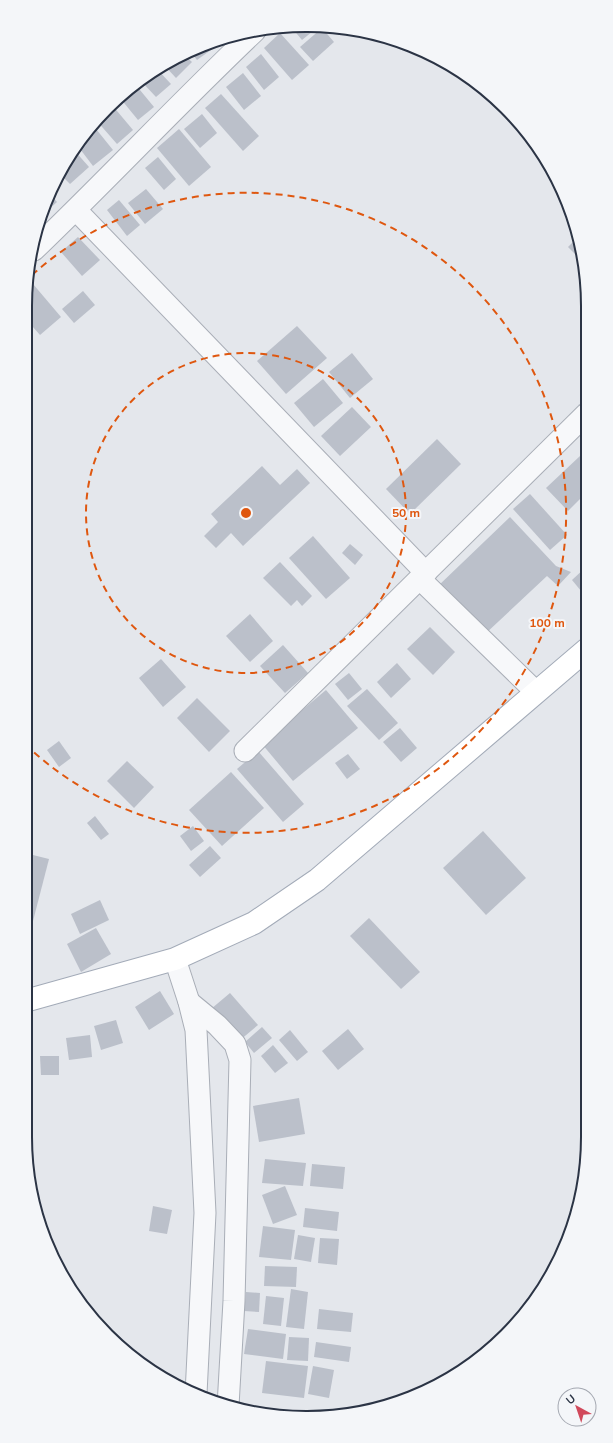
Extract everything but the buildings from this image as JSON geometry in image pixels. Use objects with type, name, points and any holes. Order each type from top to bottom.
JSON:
[{"type":"main road","points":[[32,999],[175,959],[254,923],[317,880],[581,654]]},
{"type":"street","points":[[39,246],[76,210],[197,86],[247,38]]},
{"type":"street","points":[[76,210],[423,576],[536,692]]},
{"type":"street","points":[[245,751],[581,419]]},
{"type":"street","points":[[175,959],[189,1002],[196,1030],[205,1213],[196,1388]]},
{"type":"street","points":[[189,1002],[217,1025],[235,1044],[240,1060],[234,1294],[228,1400]]}]
